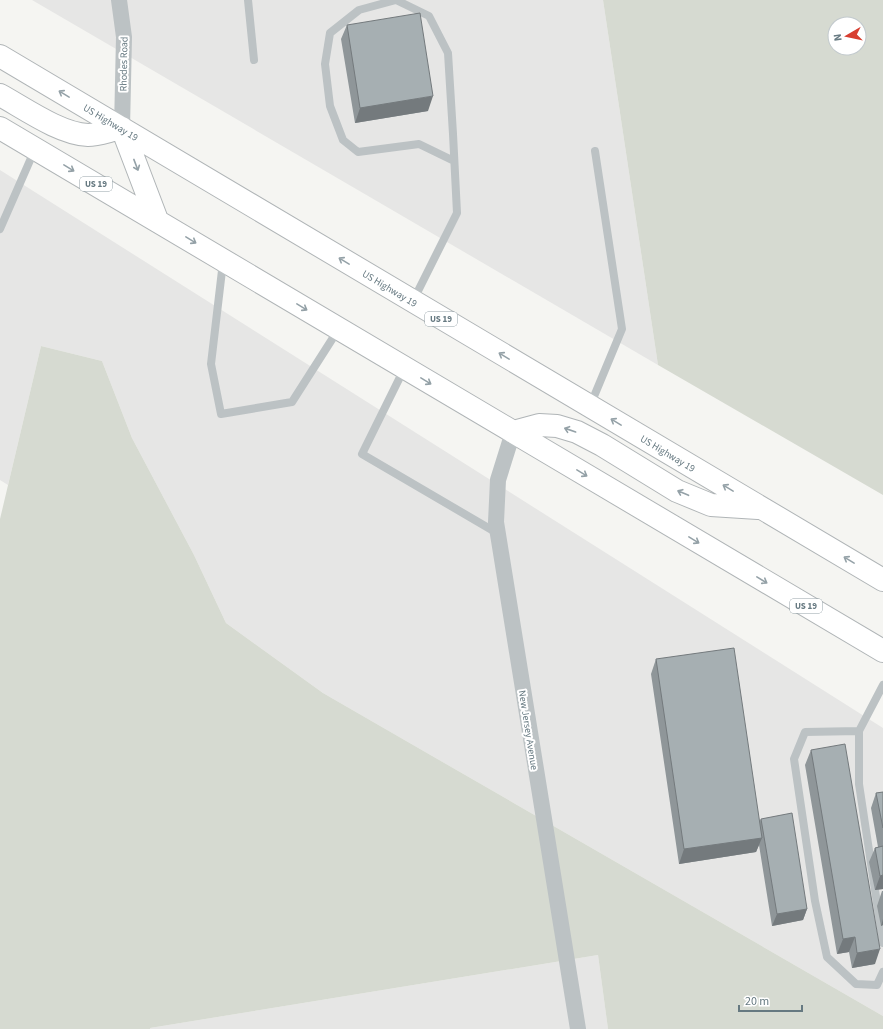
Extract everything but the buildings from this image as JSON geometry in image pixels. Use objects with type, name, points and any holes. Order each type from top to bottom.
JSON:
[{"type":"highway","name":"US Highway 19","points":[[0,56],[412,302],[883,580]]},
{"type":"highway","points":[[0,95],[39,117],[75,132],[89,135],[122,128],[157,220]]},
{"type":"highway","name":"US 19","points":[[0,128],[883,651]]},
{"type":"highway","points":[[513,432],[539,425],[557,426],[577,432],[602,445],[677,491],[711,505],[761,508]]},
{"type":"street","name":"Rhodes Road","points":[[119,0],[124,37],[122,128]]},
{"type":"street","name":"New Jersey Avenue","points":[[513,432],[498,480],[496,522],[497,533],[578,1029]]},
{"type":"lane","points":[[248,0],[254,60]]},
{"type":"lane","points":[[412,302],[457,213],[448,53],[429,16],[396,0],[359,10],[330,33],[325,64],[330,106],[343,140],[358,152],[419,144],[454,162]]},
{"type":"lane","points":[[0,230],[35,148]]},
{"type":"lane","points":[[590,407],[622,329],[595,151]]},
{"type":"lane","points":[[223,260],[210,364],[221,414],[292,402],[339,328]]},
{"type":"lane","points":[[405,368],[362,454],[497,533]]},
{"type":"lane","points":[[883,686],[859,731],[859,784],[883,943]]},
{"type":"lane","points":[[859,731],[805,732],[794,759],[814,901],[827,957],[856,984],[877,985],[883,972]]},
{"type":"shaded area","points":[[32,0],[603,0],[658,365]]},
{"type":"shaded area","points":[[603,0],[883,0],[883,495],[658,365]]},
{"type":"shaded area","points":[[0,170],[883,728],[883,1016],[323,693],[226,623],[194,555],[132,438],[102,361],[41,346],[8,485],[0,480]]},
{"type":"shaded area","points":[[41,346],[102,361],[132,438],[194,555],[226,623],[323,693],[883,1016],[883,1029],[608,1029],[598,955],[150,1029],[0,1029],[0,519]]},
{"type":"shaded area","points":[[598,955],[608,1029],[150,1029],[150,1028]]}]
